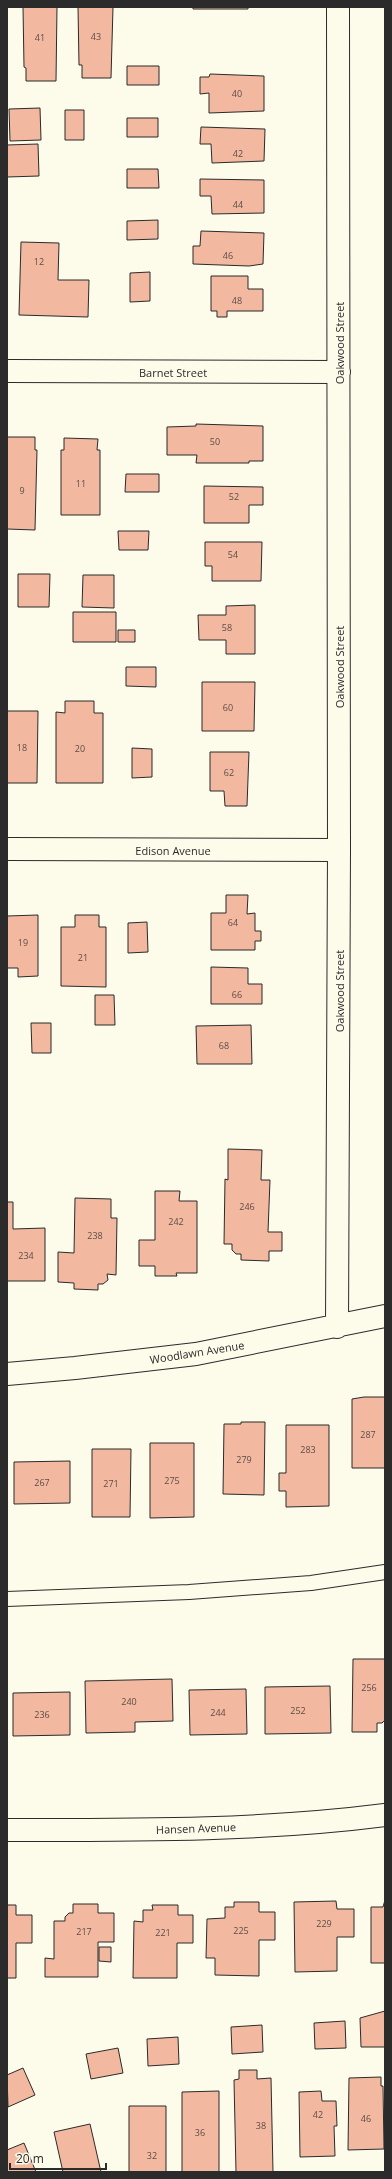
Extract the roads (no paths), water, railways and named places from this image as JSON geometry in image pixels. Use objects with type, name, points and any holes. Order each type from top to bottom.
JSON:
[{"type":"street","name":"Oakwood Street","points":[[337,1327],[339,850],[338,7]]},
{"type":"street","name":"Barnet Street","points":[[7,371],[339,372]]},
{"type":"street","name":"Edison Avenue","points":[[7,849],[339,850]]},
{"type":"street","name":"Woodlawn Avenue","points":[[7,1374],[76,1368],[196,1354],[337,1327],[385,1316]]},
{"type":"street","name":"Hansen Avenue","points":[[7,1830],[156,1830],[310,1824],[385,1815]]},
{"type":"lane","points":[[7,1599],[190,1592],[311,1583],[385,1572]]}]
